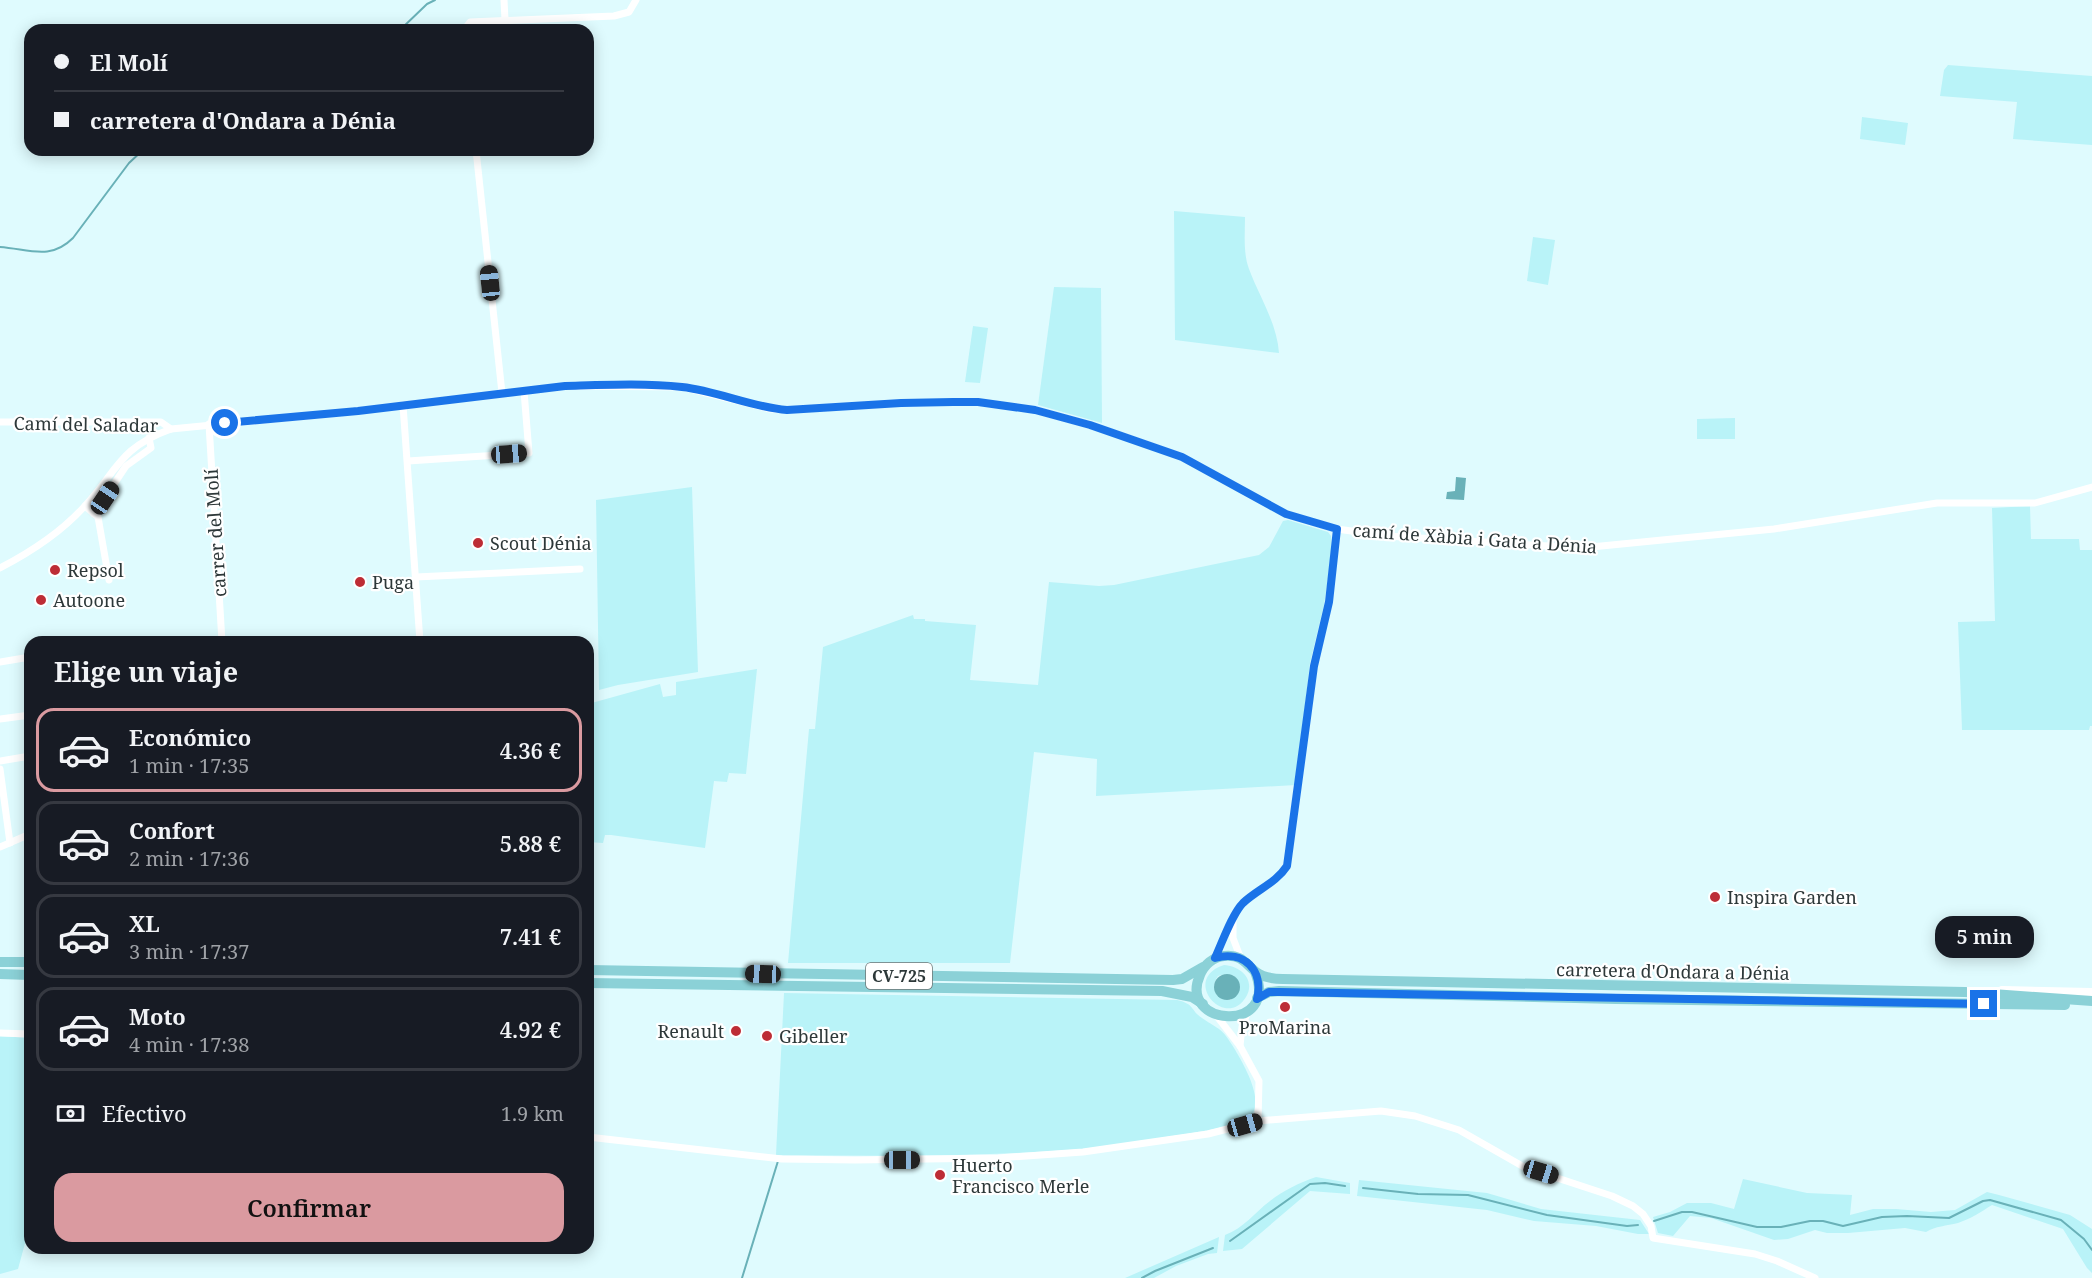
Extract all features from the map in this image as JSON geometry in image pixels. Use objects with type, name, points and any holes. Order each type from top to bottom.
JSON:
[{"type":"main road","points":[[1203,1004],[1197,988],[1198,980],[1211,962],[1233,956],[1250,964],[1259,980],[1257,999],[1248,1011],[1233,1018],[1216,1015]]},
{"type":"main road","points":[[0,962],[24,962]]},
{"type":"main road","name":"CV-725","points":[[594,970],[1173,980],[1182,979],[1211,962]]},
{"type":"main road","name":"carretera d'Ondara a Dénia","points":[[1255,972],[1283,979],[1395,983],[1965,992],[2092,1001]]},
{"type":"main road","points":[[0,974],[24,975]]},
{"type":"main road","name":"CV-725","points":[[594,983],[1162,991],[1192,997],[1216,1015]]},
{"type":"main road","name":"carretera d'Ondara a Dénia","points":[[1257,999],[1269,992],[1279,992],[2092,1006]]},
{"type":"street","points":[[504,0],[505,20]]},
{"type":"street","points":[[468,24],[470,22],[505,20],[614,16],[629,12],[636,0]]},
{"type":"street","points":[[477,156],[502,393]]},
{"type":"street","name":"camí de Xàbia i Gata a Dénia","points":[[0,568],[30,551],[85,506],[120,459],[134,447],[171,429],[565,386],[682,387],[778,409],[978,402],[1035,410],[1090,425],[1182,457],[1286,514],[1337,529],[1387,536],[1581,548],[1774,529],[1937,503],[2035,503],[2092,487]]},
{"type":"street","points":[[408,461],[529,453],[524,390]]},
{"type":"street","points":[[403,405],[420,636]]},
{"type":"street","name":"Camí del Saladar","points":[[0,422],[161,422],[171,429]]},
{"type":"street","name":"carrer del Molí","points":[[209,424],[222,636]]},
{"type":"street","points":[[94,514],[126,466],[151,448],[149,438]]},
{"type":"street","points":[[85,506],[98,517],[109,580]]},
{"type":"street","points":[[1211,962],[1233,916],[1243,903],[1276,879],[1287,866],[1314,666],[1329,602],[1337,529]]},
{"type":"street","points":[[416,577],[580,569]]},
{"type":"street","points":[[0,662],[24,658]]},
{"type":"street","points":[[0,719],[24,716]]},
{"type":"street","points":[[0,761],[24,757]]},
{"type":"street","points":[[0,769],[10,843]]},
{"type":"street","points":[[0,847],[24,837]]},
{"type":"street","points":[[1233,916],[1233,938],[1241,959]]},
{"type":"street","points":[[1965,992],[1998,990],[2092,992]]},
{"type":"street","points":[[1240,1046],[1242,1027],[1248,1011]]},
{"type":"street","points":[[1216,1015],[1240,1046],[1259,1082],[1258,1121]]},
{"type":"street","points":[[0,1033],[24,1034]]},
{"type":"street","points":[[594,1138],[782,1159],[998,1158],[1083,1152],[1208,1134],[1258,1121],[1381,1111],[1415,1116],[1459,1130],[1524,1167],[1600,1191],[1626,1202],[1646,1217],[1651,1226],[1653,1238],[1755,1254],[1815,1278]]},
{"type":"shaded area","points":[[1948,65],[2092,76],[2092,145],[2013,139],[2017,102],[1940,96],[1944,70]]},
{"type":"shaded area","points":[[1862,117],[1908,123],[1905,145],[1860,139]]},
{"type":"shaded area","points":[[1174,211],[1245,217],[1247,263],[1275,331],[1279,353],[1175,340]]},
{"type":"shaded area","points":[[1533,237],[1555,240],[1548,285],[1527,281]]},
{"type":"shaded area","points":[[1054,287],[1101,288],[1102,423],[1038,405]]},
{"type":"shaded area","points":[[973,326],[988,328],[980,383],[965,382]]},
{"type":"shaded area","points":[[1735,418],[1735,439],[1697,439],[1697,419]]},
{"type":"shaded area","points":[[1456,477],[1466,478],[1464,500],[1446,499],[1447,492],[1455,491]]},
{"type":"shaded area","points":[[692,487],[698,672],[599,690],[596,500]]},
{"type":"shaded area","points":[[2030,506],[2031,539],[2079,539],[2080,550],[2092,550],[2092,726],[2089,730],[1962,730],[1958,622],[1995,621],[1992,508]]},
{"type":"shaded area","points":[[1288,520],[1328,532],[1331,536],[1332,547],[1324,605],[1310,663],[1296,785],[1096,796],[1097,759],[1034,752],[1010,963],[788,963],[809,729],[815,729],[823,647],[913,615],[914,619],[925,619],[925,621],[976,625],[970,680],[1038,685],[1049,582],[1114,585],[1259,555],[1269,547],[1283,521]]},
{"type":"shaded area","points":[[757,669],[746,774],[729,773],[727,782],[714,781],[705,848],[611,835],[605,835],[603,843],[594,842],[594,702],[660,684],[663,697],[676,695],[676,682]]},
{"type":"shaded area","points":[[1224,965],[1241,971],[1249,985],[1246,997],[1237,1006],[1228,1008],[1218,1006],[1206,990],[1206,981],[1211,972]],"holes":[[[1226,974],[1234,976],[1231,1000],[1218,996],[1214,989],[1218,976]]]},
{"type":"shaded area","points":[[1227,974],[1237,977],[1240,987],[1237,997],[1227,1000],[1217,997],[1214,987],[1217,977]]},
{"type":"shaded area","points":[[784,993],[1177,1000],[1190,1005],[1198,1015],[1226,1036],[1251,1082],[1256,1101],[1255,1109],[1246,1119],[1220,1128],[1082,1149],[967,1155],[776,1155]]},
{"type":"shaded area","points":[[0,1036],[24,1038],[24,1247],[18,1269],[0,1274]]},
{"type":"shaded area","points":[[1316,1177],[1350,1183],[1350,1194],[1310,1191],[1242,1249],[1223,1251],[1225,1235],[1243,1224],[1281,1193]]},
{"type":"shaded area","points":[[1743,1179],[1807,1193],[1852,1195],[1850,1215],[1873,1209],[1931,1212],[1955,1210],[1987,1192],[1999,1195],[2070,1215],[2092,1229],[2092,1273],[2063,1229],[1992,1205],[1958,1223],[1937,1227],[1926,1232],[1905,1228],[1848,1233],[1827,1233],[1815,1230],[1788,1239],[1774,1240],[1711,1218],[1690,1216],[1673,1236],[1658,1233],[1653,1217],[1670,1212],[1687,1203],[1711,1203],[1734,1209]]},
{"type":"shaded area","points":[[1359,1180],[1487,1193],[1541,1209],[1640,1220],[1649,1234],[1596,1226],[1534,1221],[1487,1210],[1357,1196]]},
{"type":"shaded area","points":[[1219,1237],[1217,1253],[1176,1266],[1154,1278],[1125,1278]]},
{"type":"waterway","points":[[406,24],[427,4],[435,0]]},
{"type":"waterway","points":[[0,247],[39,252],[64,245],[73,238],[137,156]]},
{"type":"waterway","points":[[742,1278],[778,1161]]},
{"type":"waterway","points":[[1230,1241],[1310,1184],[1325,1183],[1345,1186]]},
{"type":"waterway","points":[[1363,1188],[1418,1194],[1468,1195],[1547,1215],[1627,1226],[1638,1225]]},
{"type":"waterway","points":[[1654,1221],[1682,1212],[1692,1212],[1757,1227],[1781,1227],[1810,1221],[1823,1221],[1843,1226],[1882,1217],[1949,1218],[1983,1201],[1990,1200],[2061,1220],[2084,1239],[2092,1250]]},
{"type":"waterway","points":[[1142,1278],[1213,1248]]},
{"type":"place","name":"Scout Dénia","points":[[478,543]]},
{"type":"place","name":"Repsol","points":[[55,570]]},
{"type":"place","name":"Puga","points":[[360,582]]},
{"type":"place","name":"Autoone","points":[[41,600]]},
{"type":"place","name":"Inspira Garden","points":[[1715,897]]},
{"type":"place","name":"ProMarina","points":[[1285,1007]]},
{"type":"place","name":"Renault","points":[[736,1031]]},
{"type":"place","name":"Gibeller","points":[[767,1036]]},
{"type":"place","name":"Huerto Francisco Merle","points":[[940,1175]]},
{"type":"route","points":[[225,423],[358,411],[565,386],[598,385],[682,387],[770,409],[787,410],[829,406],[978,402],[1035,410],[1090,425],[1182,457],[1286,514],[1337,529],[1329,602],[1314,666],[1287,866],[1276,879],[1243,903],[1233,916],[1226,937],[1215,958],[1233,956],[1250,964],[1259,980],[1257,999],[1269,992],[1279,992],[1984,1004]]}]
